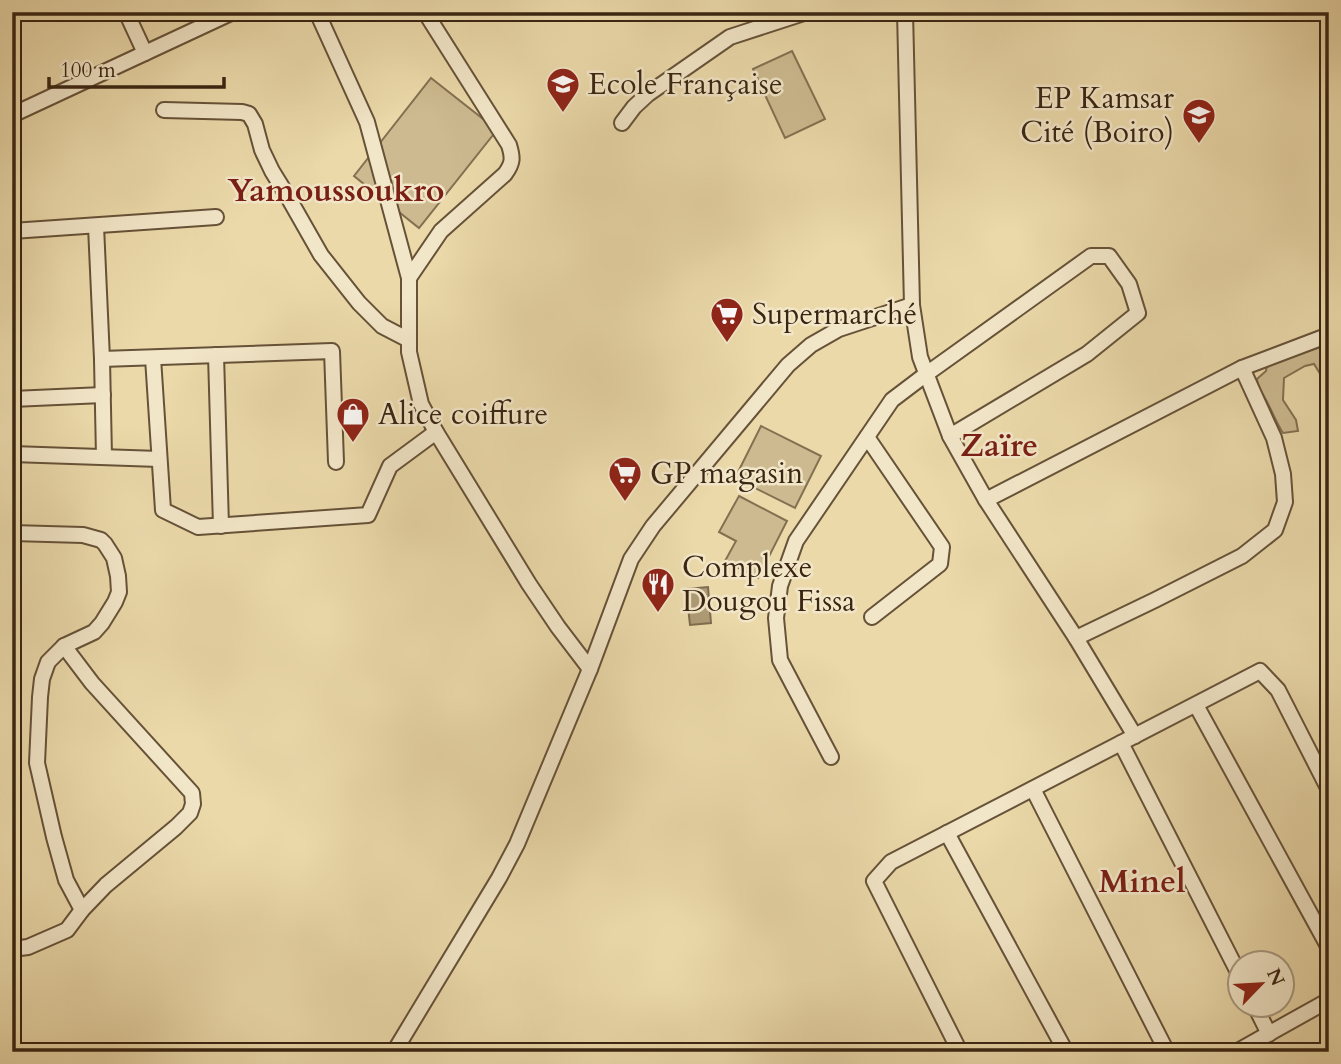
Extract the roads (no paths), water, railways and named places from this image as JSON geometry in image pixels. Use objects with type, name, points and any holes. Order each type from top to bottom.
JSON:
[{"type":"street","points":[[126,12],[145,53]]},
{"type":"street","points":[[12,115],[233,12]]},
{"type":"street","points":[[317,12],[367,122],[409,278],[409,352],[421,404],[529,583],[590,669]]},
{"type":"street","points":[[409,278],[441,231],[512,165],[509,145],[425,12]]},
{"type":"street","points":[[622,123],[648,94],[730,37],[807,12]]},
{"type":"street","points":[[905,12],[912,305],[925,375],[950,436],[986,500],[1076,638],[1135,736]]},
{"type":"street","points":[[1326,12],[1329,17]]},
{"type":"street","points":[[164,110],[242,111],[249,114],[272,171],[321,255],[359,303],[382,326],[409,340]]},
{"type":"street","points":[[12,232],[216,217]]},
{"type":"street","points":[[96,226],[104,457]]},
{"type":"street","points":[[831,757],[780,660],[776,618],[780,586],[796,541],[892,400],[1091,256],[1109,256],[1129,284],[1138,313],[1087,354],[950,436]]},
{"type":"street","points":[[394,1052],[511,855],[590,669],[631,559],[653,526],[789,365],[811,345],[839,329],[912,305]]},
{"type":"street","points":[[986,500],[1242,368],[1329,335]]},
{"type":"street","points":[[102,359],[332,351],[336,462]]},
{"type":"street","points":[[216,355],[221,526]]},
{"type":"street","points":[[153,358],[163,510],[198,527],[368,515],[390,466],[436,432]]},
{"type":"street","points":[[1076,638],[1242,556],[1275,530],[1285,502],[1283,474],[1274,438],[1242,368]]},
{"type":"street","points":[[12,398],[103,395]]},
{"type":"street","points":[[867,437],[942,547],[940,565],[872,617]]},
{"type":"street","points":[[12,454],[159,459]]},
{"type":"street","points":[[12,533],[83,535],[101,540],[114,558],[118,576],[119,593],[116,602],[94,632],[64,646],[48,662],[40,697],[37,763],[66,880],[82,910]]},
{"type":"street","points":[[12,949],[27,947],[67,930],[106,885],[190,813],[193,804],[192,793],[92,683],[64,646]]},
{"type":"street","points":[[960,1052],[874,881],[891,862],[1261,671],[1278,690],[1329,790]]},
{"type":"street","points":[[1196,705],[1329,948]]},
{"type":"street","points":[[1121,743],[1226,949]]},
{"type":"street","points":[[1033,789],[1167,1052]]},
{"type":"street","points":[[947,834],[1066,1052]]},
{"type":"street","points":[[1236,1052],[1329,1000]]},
{"type":"street","points":[[1261,1018],[1269,1034]]},
{"type":"place","name":"Ecole Française","points":[[563,114]]},
{"type":"place","name":"EP Kamsar Cité (Boiro)","points":[[1199,145]]},
{"type":"place","name":"Supermarché","points":[[727,344]]},
{"type":"place","name":"Alice coiffure","points":[[353,444]]},
{"type":"place","name":"GP magasin","points":[[625,503]]},
{"type":"place","name":"Complexe Dougou Fissa","points":[[658,614]]},
{"type":"district","name":"Yamoussoukro","points":[[336,191]]},
{"type":"district","name":"Zaïre","points":[[999,446]]},
{"type":"district","name":"Minel","points":[[1142,882]]}]
